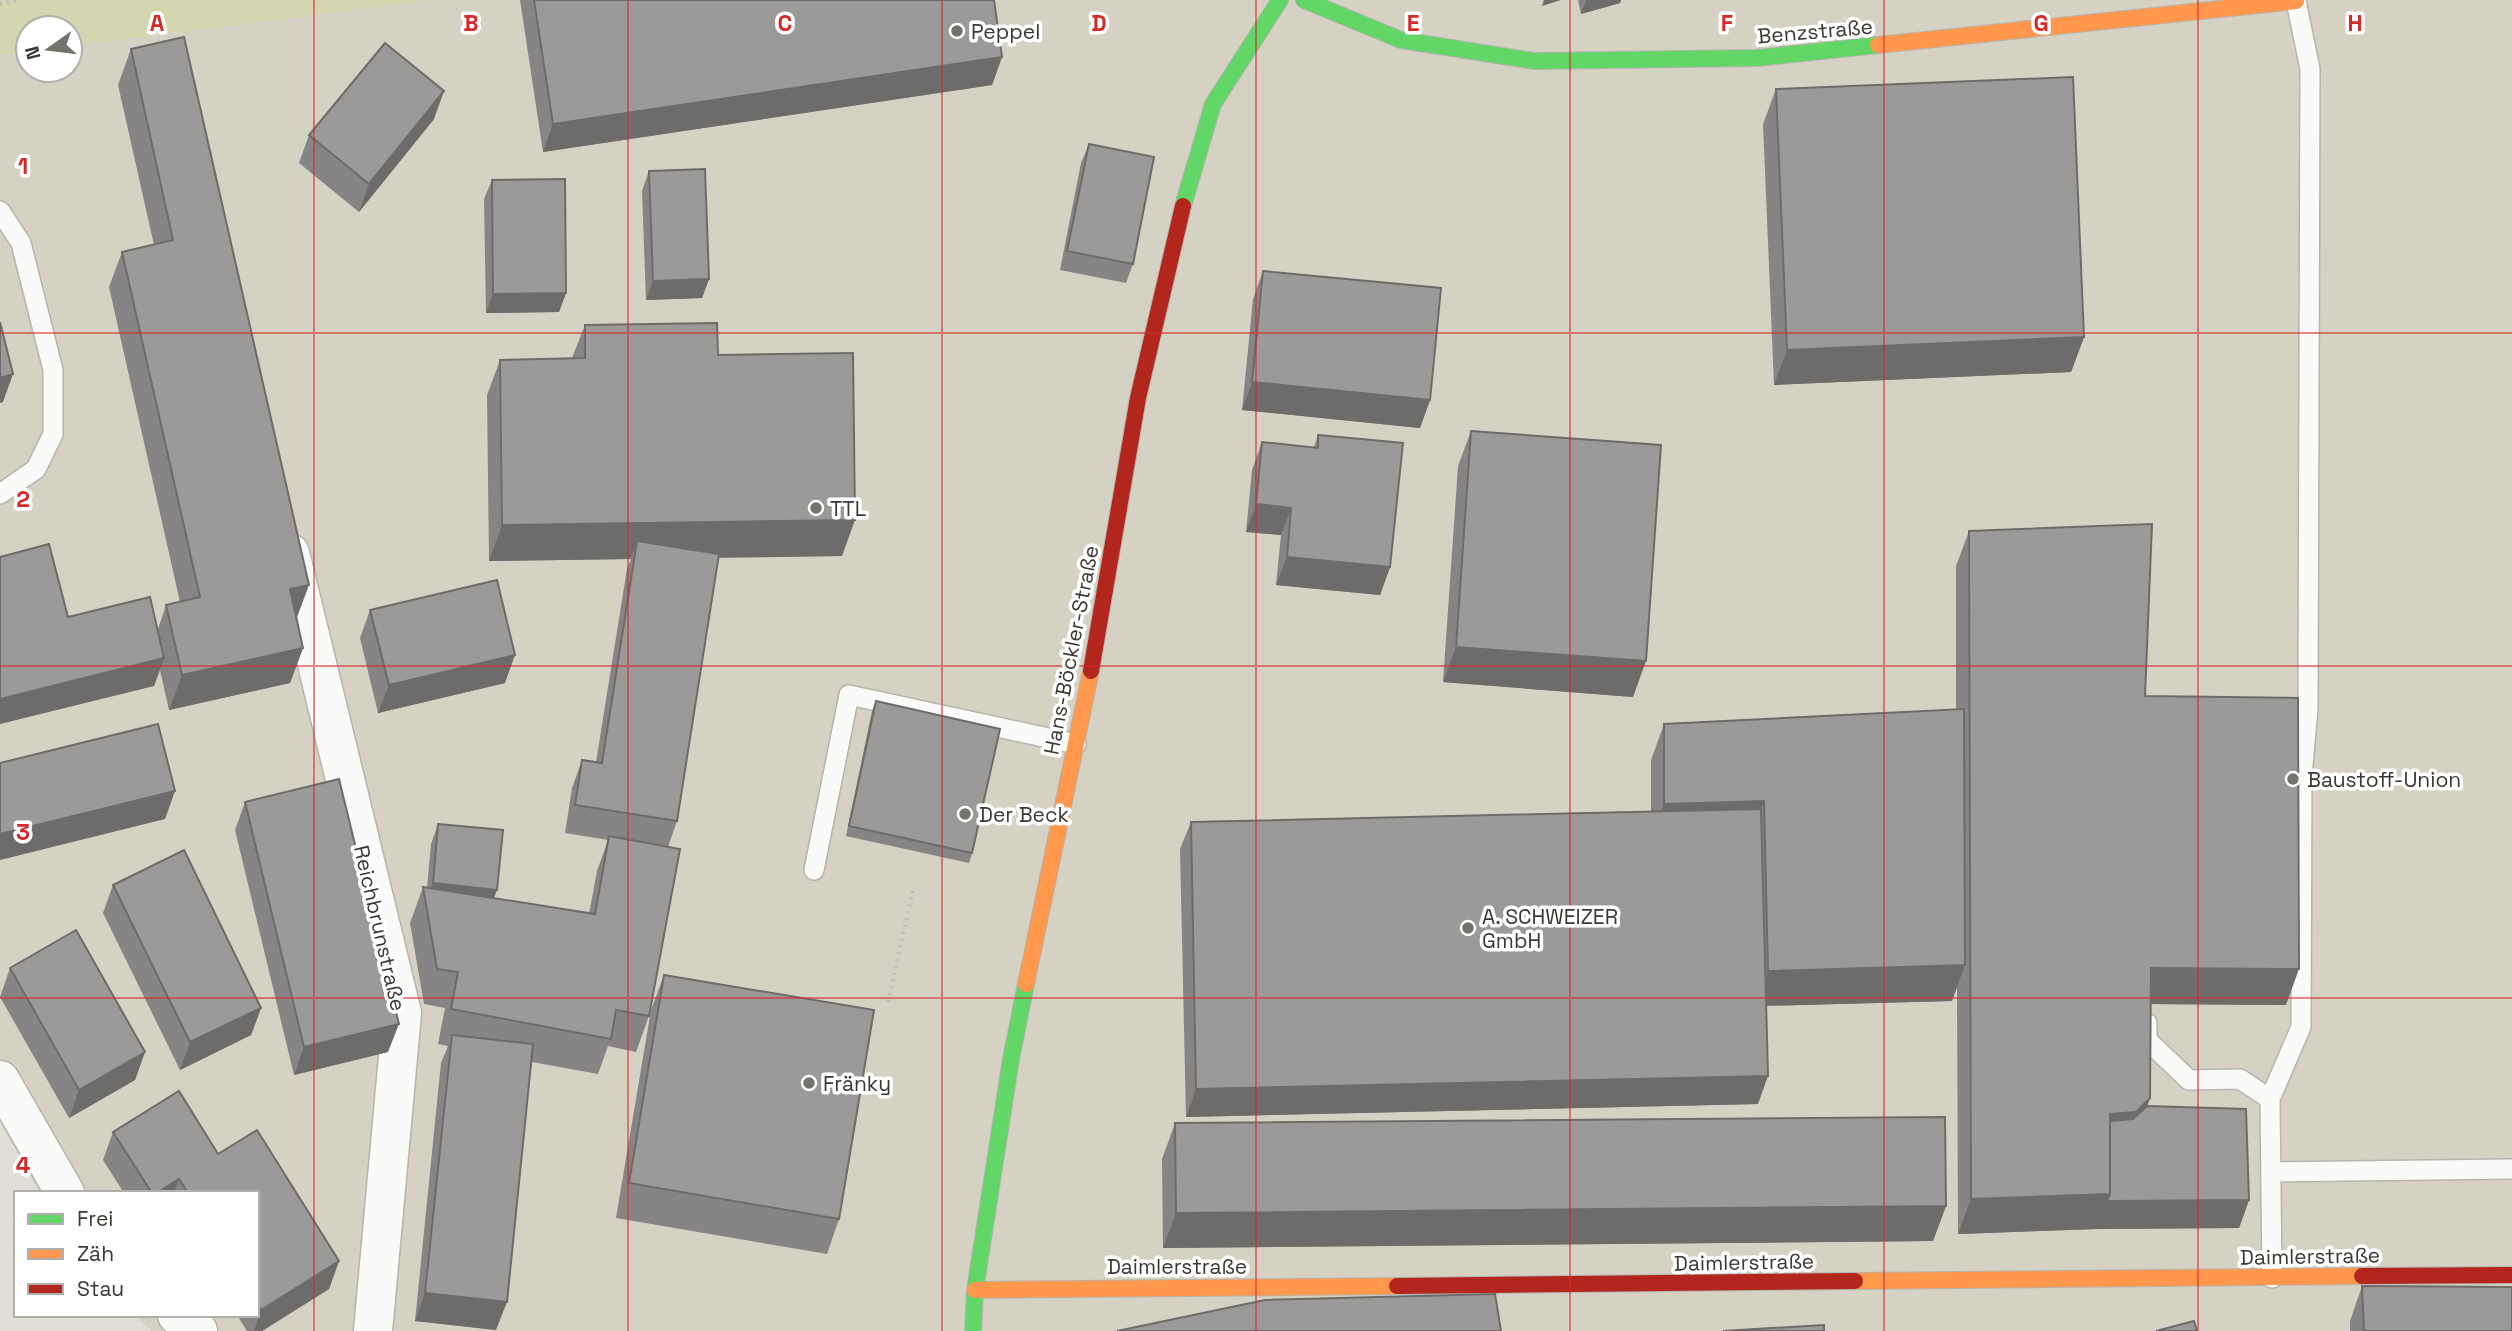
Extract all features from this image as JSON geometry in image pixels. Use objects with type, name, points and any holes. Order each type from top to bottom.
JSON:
[{"type":"street","name":"Hans-Böckler-Straße","points":[[973,1331],[975,1290],[1011,1059],[1076,744],[1139,398],[1175,232],[1213,104],[1280,0]]},
{"type":"street","name":"Benzstraße","points":[[1304,0],[1401,40],[1534,61],[1756,58],[2296,1]]},
{"type":"street","name":"Reichbrunstraße","points":[[285,533],[402,1013],[373,1331]]},
{"type":"street","points":[[0,1080],[64,1191]]},
{"type":"street","name":"Daimlerstraße","points":[[975,1290],[2512,1275]]},
{"type":"street","points":[[180,1317],[198,1331]]},
{"type":"lane","points":[[2272,1278],[2270,1099],[2301,1027],[2301,709],[2310,69],[2296,1]]},
{"type":"lane","points":[[0,211],[21,243],[53,370],[53,434],[36,470],[0,494]]},
{"type":"lane","points":[[814,870],[849,695],[1076,744]]},
{"type":"lane","points":[[2147,1023],[2147,1040],[2189,1080],[2240,1079],[2270,1099]]},
{"type":"lane","points":[[2271,1172],[2512,1169]]},
{"type":"path","points":[[0,4],[16,0]]},
{"type":"path","points":[[888,1002],[913,890]]},
{"type":"shaded area","points":[[431,0],[2512,0],[2512,1331],[151,1331],[136,1317],[259,1317],[259,1191],[39,1191],[0,1122],[0,55],[14,53],[14,84],[84,84],[84,44]]},
{"type":"green space","points":[[0,0],[431,0],[84,44],[84,14],[14,14],[14,53],[0,55]]},
{"type":"building","points":[[534,0],[994,0],[1002,57],[553,124]]},
{"type":"building","points":[[184,37],[309,585],[290,589],[303,648],[182,675],[166,605],[200,597],[122,252],[173,240],[131,49]]},
{"type":"building","points":[[385,43],[444,91],[369,184],[309,135]]},
{"type":"building","points":[[2073,77],[2084,337],[1787,350],[1776,89]]},
{"type":"building","points":[[1089,144],[1154,157],[1133,264],[1067,251]]},
{"type":"building","points":[[705,169],[709,279],[653,281],[649,171]]},
{"type":"building","points":[[565,179],[566,293],[493,294],[492,180]]},
{"type":"building","points":[[1263,271],[1441,288],[1430,400],[1252,382]]},
{"type":"building","points":[[0,322],[13,374],[0,378]]},
{"type":"building","points":[[717,323],[718,355],[853,353],[855,520],[502,525],[500,360],[585,358],[585,325]]},
{"type":"building","points":[[1471,431],[1661,445],[1646,661],[1456,647]]},
{"type":"building","points":[[1318,435],[1403,443],[1390,567],[1287,557],[1291,508],[1256,504],[1262,442],[1318,448]]},
{"type":"building","points":[[2152,524],[2145,696],[2298,698],[2299,969],[2151,968],[2150,1098],[2136,1112],[2110,1114],[2110,1194],[1971,1199],[1969,531]]},
{"type":"building","points":[[637,541],[719,554],[677,821],[575,805],[582,760],[602,763]]},
{"type":"building","points":[[49,544],[68,617],[150,597],[164,658],[0,699],[0,557]]},
{"type":"building","points":[[497,580],[515,655],[389,685],[370,610]]},
{"type":"building","points":[[876,701],[1000,729],[972,853],[849,826]]},
{"type":"building","points":[[1964,709],[1965,965],[1768,971],[1764,801],[1664,804],[1664,724]]},
{"type":"building","points":[[158,724],[175,791],[0,834],[0,763]]},
{"type":"building","points":[[339,779],[399,1024],[304,1047],[245,802]]},
{"type":"building","name":"A. SCHWEIZER GmbH","points":[[1761,809],[1768,1076],[1196,1089],[1191,822]]},
{"type":"building","points":[[438,824],[503,830],[497,890],[433,883]]},
{"type":"building","points":[[609,836],[680,849],[649,1016],[616,1010],[611,1039],[451,1009],[458,972],[437,969],[423,887],[595,914]]},
{"type":"building","points":[[184,850],[261,1008],[190,1042],[113,885]]},
{"type":"building","points":[[76,930],[145,1052],[79,1090],[10,968]]},
{"type":"building","points":[[664,975],[874,1010],[839,1219],[629,1183]]},
{"type":"building","points":[[452,1035],[533,1044],[507,1302],[425,1293]]},
{"type":"building","points":[[179,1091],[218,1154],[257,1130],[339,1261],[261,1310],[259,1191],[187,1191],[179,1179],[160,1191],[151,1191],[113,1132]]},
{"type":"building","points":[[2147,1106],[2246,1109],[2249,1200],[2107,1201],[2110,1194],[2110,1121],[2133,1119]]},
{"type":"building","points":[[1945,1117],[1946,1206],[1176,1213],[1175,1123]]},
{"type":"building","points":[[2362,1286],[2512,1287],[2512,1331],[2364,1331]]},
{"type":"building","points":[[1495,1294],[1501,1331],[1117,1331],[1265,1300]]},
{"type":"building","points":[[2194,1321],[2197,1331],[2156,1331]]},
{"type":"building","points":[[1824,1325],[1824,1331],[1723,1331]]},
{"type":"traffic: fast","points":[[1183,206],[1213,104],[1280,0]]},
{"type":"traffic: fast","points":[[1304,0],[1401,40],[1534,61],[1756,58],[1878,45]]},
{"type":"traffic: fast","points":[[973,1331],[975,1290],[1011,1059],[1026,984]]},
{"type":"traffic: slow","points":[[1878,45],[2296,1]]},
{"type":"traffic: slow","points":[[1026,984],[1091,671]]},
{"type":"traffic: slow","points":[[1855,1281],[2362,1276]]},
{"type":"traffic: slow","points":[[975,1290],[1397,1286]]},
{"type":"traffic: jam","points":[[1091,671],[1138,398],[1183,206]]},
{"type":"traffic: jam","points":[[2362,1276],[2512,1275]]},
{"type":"traffic: jam","points":[[1397,1286],[1855,1281]]},
{"type":"place","name":"Peppel","points":[[957,31]]},
{"type":"place","name":"TTL","points":[[816,508]]},
{"type":"place","name":"Baustoff-Union","points":[[2293,779]]},
{"type":"place","name":"Der Beck","points":[[965,814]]},
{"type":"place","name":"A. SCHWEIZER GmbH","points":[[1468,928]]},
{"type":"place","name":"Fränky","points":[[809,1083]]}]
